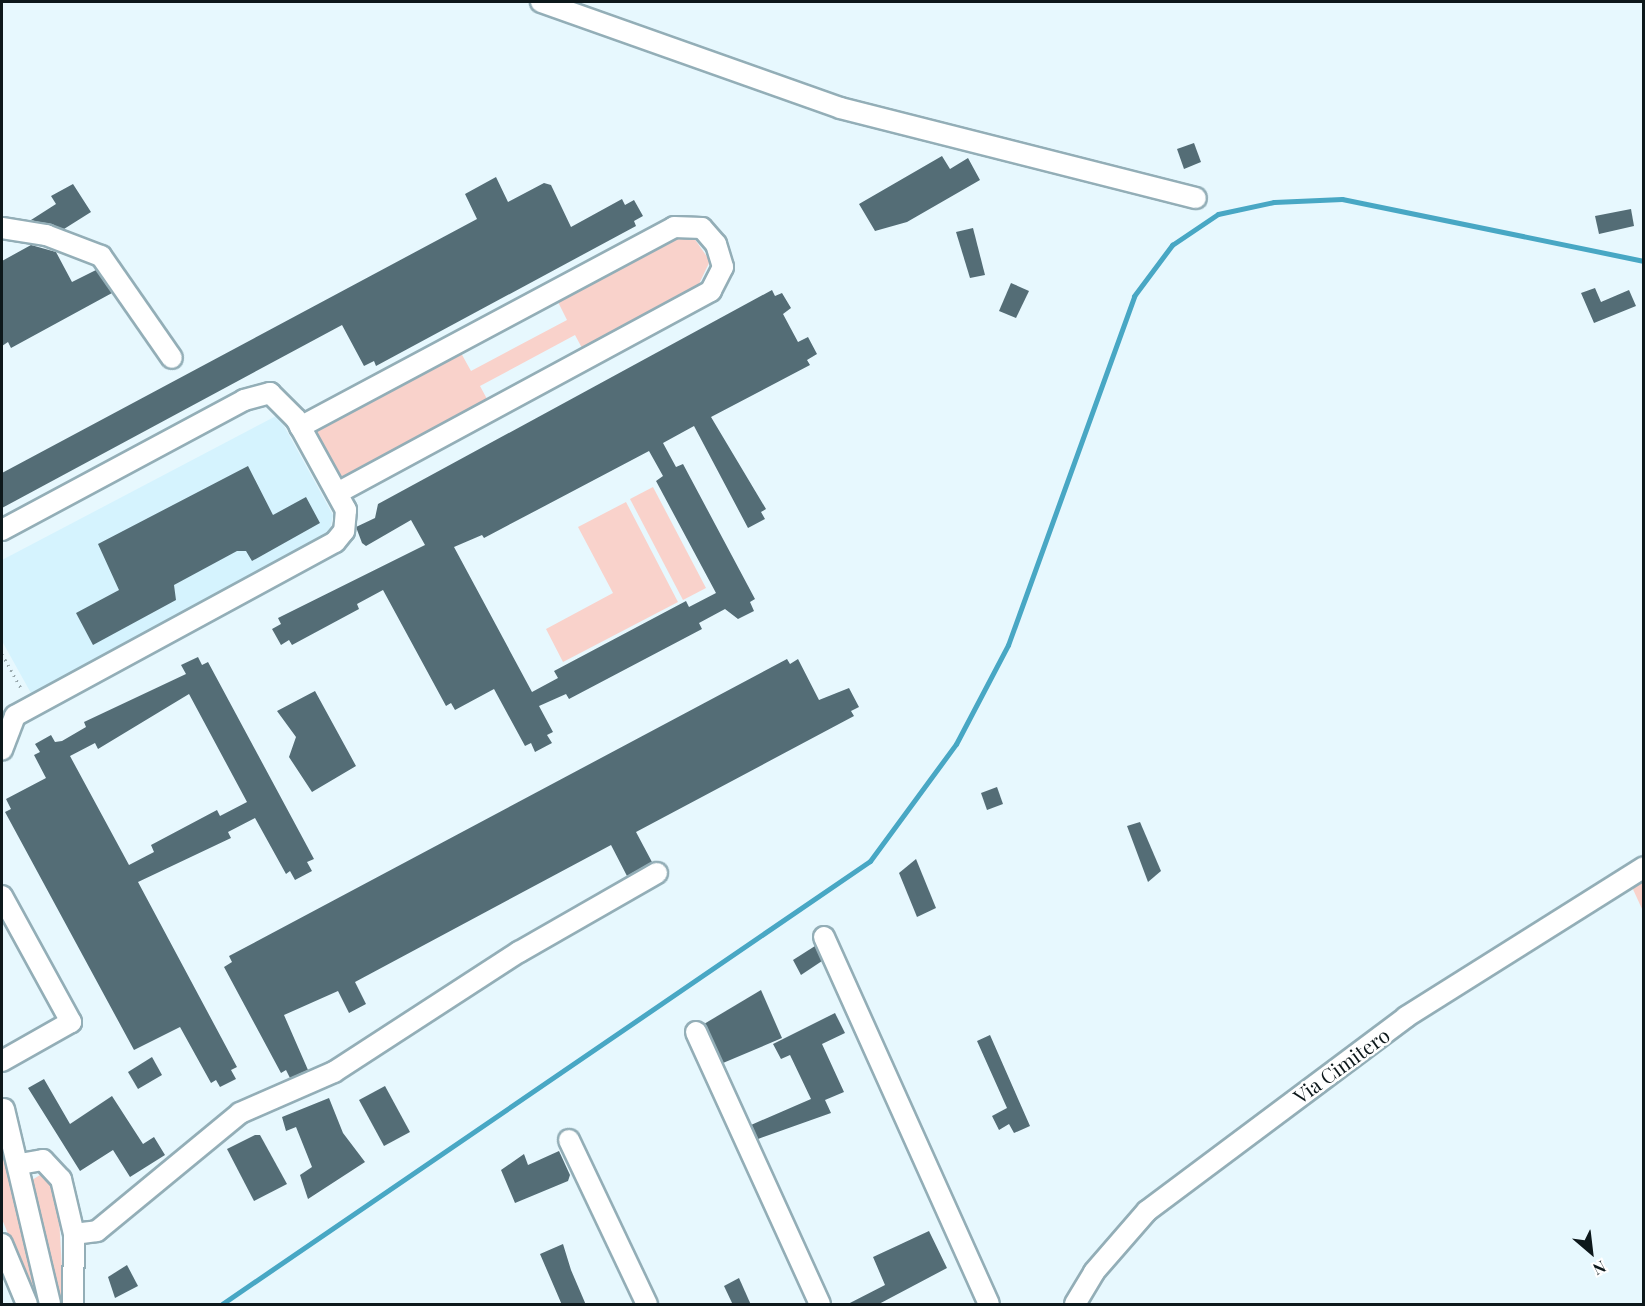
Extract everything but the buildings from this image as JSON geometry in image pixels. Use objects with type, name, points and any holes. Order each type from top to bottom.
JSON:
[{"type":"street","points":[[541,2],[840,108],[1196,198]]},
{"type":"street","points":[[300,427],[674,227],[702,228],[716,244],[723,267],[711,291],[337,493]]},
{"type":"street","points":[[2,228],[46,235],[101,256],[172,358]]},
{"type":"street","points":[[2,530],[244,400],[270,393],[300,427],[346,510],[344,531],[335,542],[15,716],[2,750]]},
{"type":"street","name":"Via Cimitero","points":[[1075,1305],[1094,1272],[1147,1211],[1406,1017],[1644,867]]},
{"type":"street","points":[[74,1234],[97,1231],[240,1113],[334,1072],[519,952],[657,873]]},
{"type":"street","points":[[2,896],[71,1022],[2,1061]]},
{"type":"street","points":[[824,937],[989,1305]]},
{"type":"street","points":[[696,1032],[820,1305]]},
{"type":"street","points":[[2,1113],[20,1164],[50,1305]]},
{"type":"street","points":[[568,1140],[647,1305]]},
{"type":"street","points":[[20,1164],[43,1160],[61,1179],[74,1234],[74,1305]]},
{"type":"street","points":[[2,1244],[27,1305]]},
{"type":"path","points":[[2,654],[32,707]]},
{"type":"shaded area","points":[[680,237],[694,238],[710,261],[698,286],[582,348],[575,335],[480,386],[487,399],[339,479],[314,432],[461,353],[471,371],[567,320],[558,302]]},
{"type":"shaded area","points":[[278,415],[333,515],[329,535],[32,695],[2,641],[2,560]]},
{"type":"shaded area","points":[[653,487],[706,588],[683,600],[630,499]]},
{"type":"shaded area","points":[[626,502],[678,602],[563,662],[546,629],[613,593],[578,527]]},
{"type":"shaded area","points":[[1643,879],[1643,911],[1631,885]]},
{"type":"shaded area","points":[[2,1147],[9,1147],[37,1285],[30,1288],[2,1219]]},
{"type":"shaded area","points":[[40,1175],[52,1183],[58,1200],[64,1304],[53,1286],[34,1192],[32,1180]]},
{"type":"waterway","points":[[222,1304],[870,861],[956,744],[1008,645],[1134,296],[1172,245],[1218,214],[1274,202],[1342,199],[1644,261]]}]
